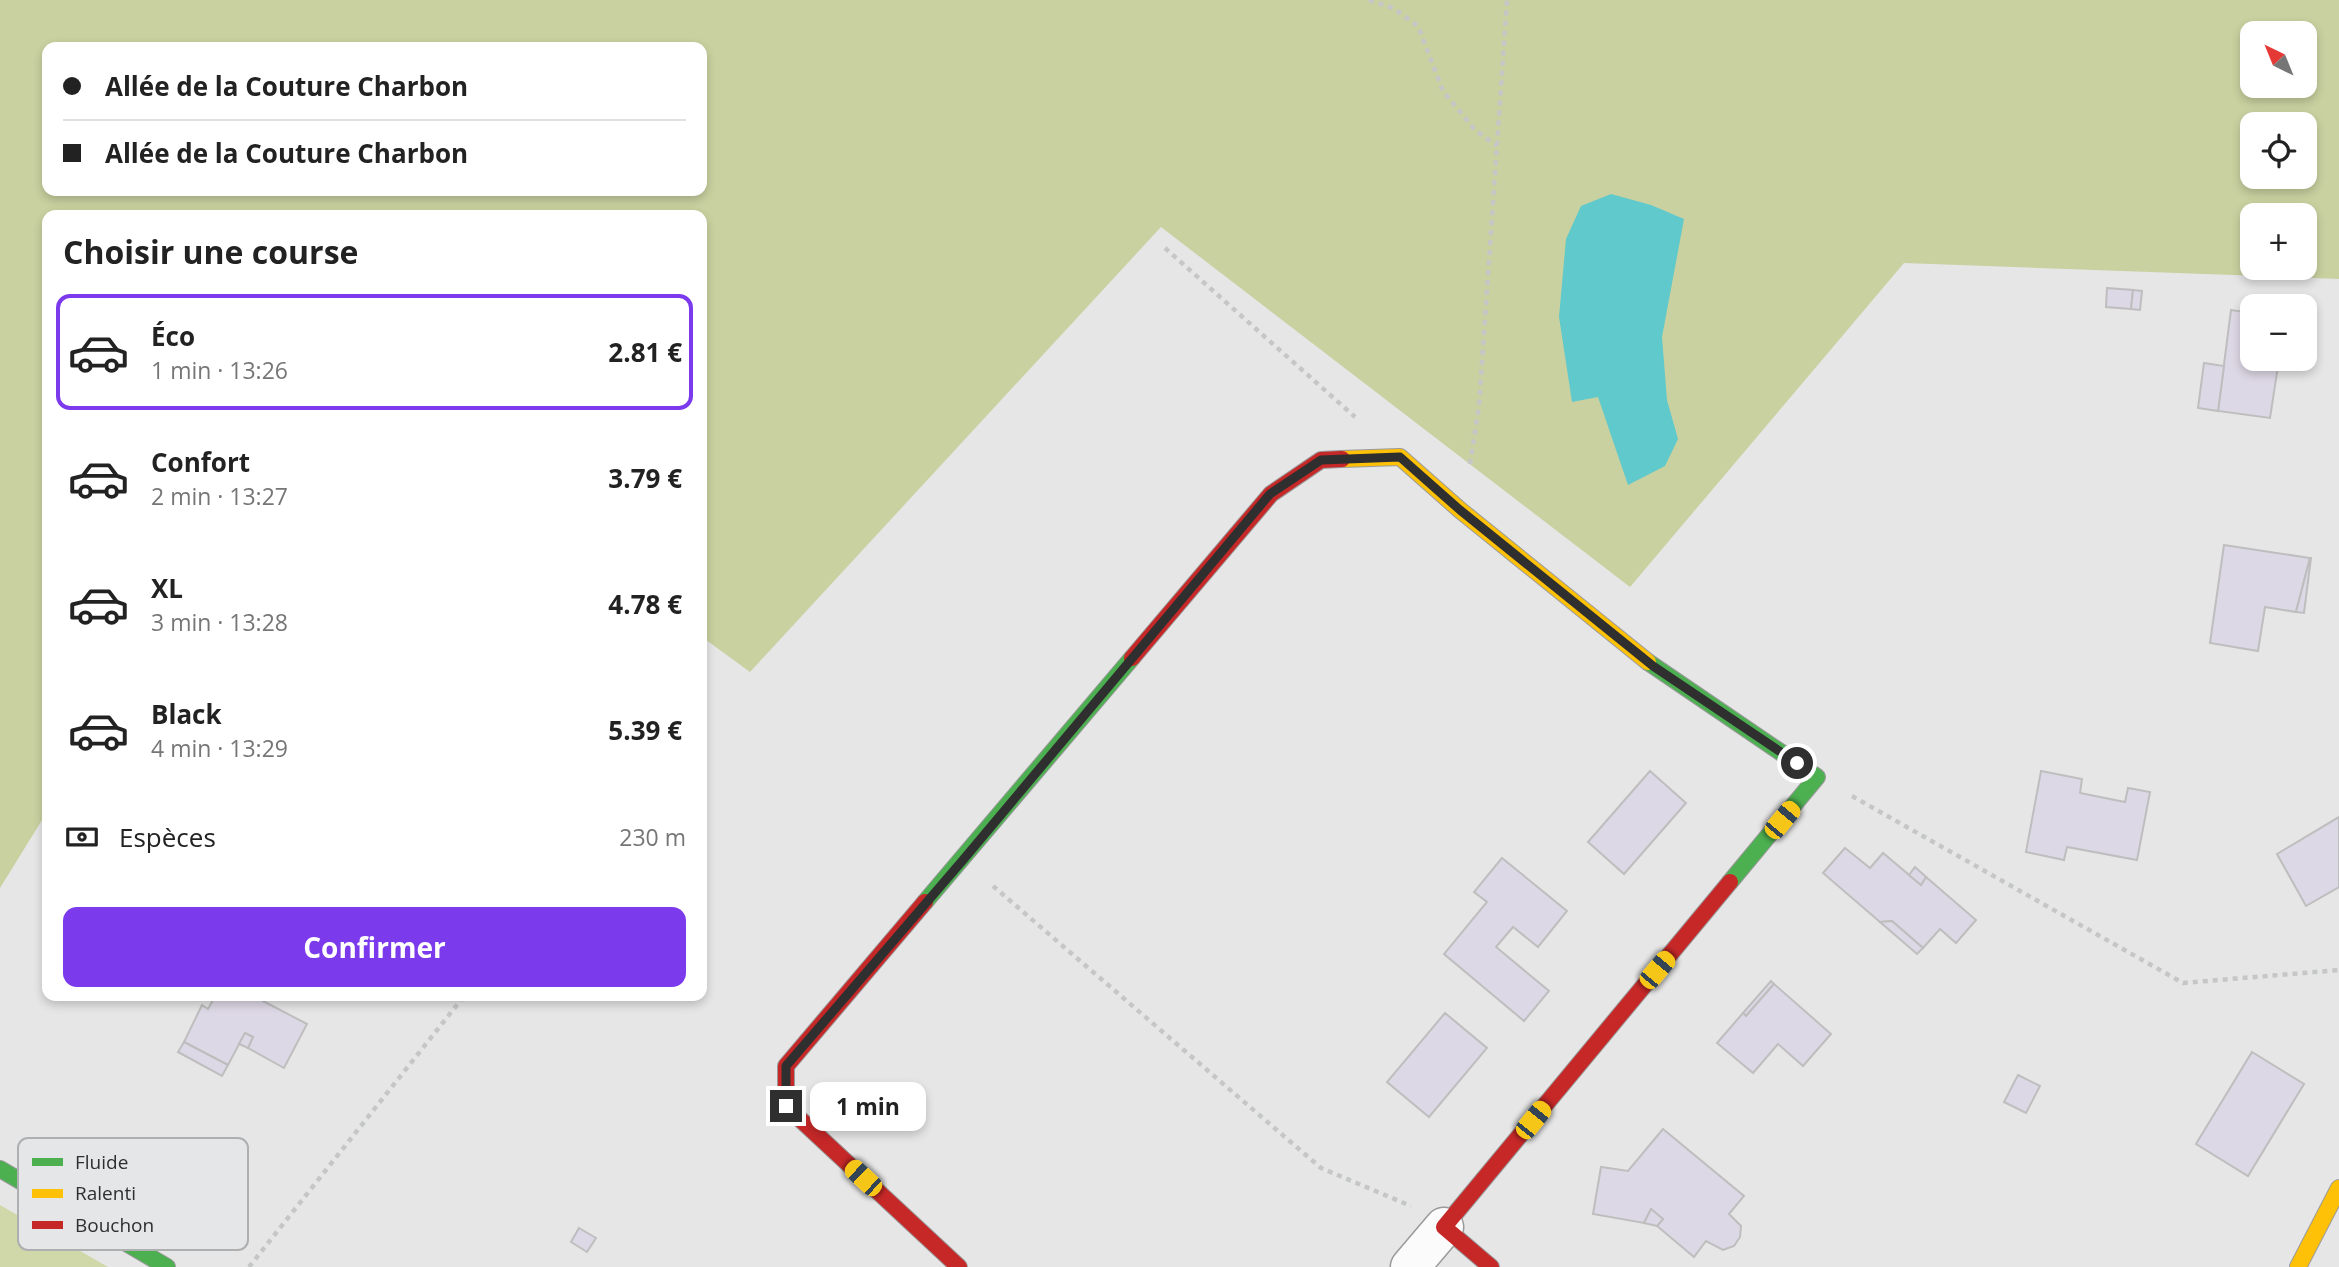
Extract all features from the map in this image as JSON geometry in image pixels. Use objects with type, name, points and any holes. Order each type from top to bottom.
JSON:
[{"type":"street","points":[[959,1267],[786,1106],[786,1066],[1270,494],[1321,460],[1400,457],[1460,510],[1653,666],[1817,777],[1410,1267]]},
{"type":"street","points":[[0,1169],[18,1180]]},
{"type":"street","points":[[2298,1267],[2339,1188]]},
{"type":"street","points":[[1444,1227],[1491,1267]]},
{"type":"street","points":[[138,1250],[167,1267]]},
{"type":"path","points":[[1369,0],[1393,8],[1418,26],[1443,91],[1475,130],[1497,146]]},
{"type":"path","points":[[1460,510],[1479,406],[1507,0]]},
{"type":"path","points":[[1165,248],[1400,457]]},
{"type":"path","points":[[1817,777],[2183,983],[2339,970]]},
{"type":"path","points":[[963,860],[1321,1168],[1415,1208],[1444,1227]]},
{"type":"path","points":[[249,1267],[460,1001]]},
{"type":"green space","points":[[0,0],[2339,0],[2339,279],[2317,278],[2317,203],[2240,203],[2240,275],[1904,263],[1630,587],[1161,227],[750,672],[707,641],[707,210],[42,210],[42,820],[0,888]]},
{"type":"green space","points":[[0,1205],[18,1215],[18,1250],[78,1250],[108,1267],[0,1267]]},
{"type":"water","points":[[1611,194],[1651,205],[1684,219],[1662,337],[1667,400],[1678,439],[1665,466],[1628,485],[1598,397],[1572,402],[1559,317],[1566,239],[1581,206]]},
{"type":"building","points":[[2107,288],[2133,290],[2131,309],[2106,307]]},
{"type":"building","points":[[2133,290],[2142,291],[2140,310],[2131,309]]},
{"type":"building","points":[[2231,310],[2240,311],[2240,371],[2277,371],[2270,418],[2218,411]]},
{"type":"building","points":[[2204,363],[2224,366],[2218,411],[2198,408]]},
{"type":"building","points":[[2224,545],[2310,558],[2296,612],[2265,607],[2258,651],[2210,643]]},
{"type":"building","points":[[2310,558],[2304,613],[2296,612]]},
{"type":"building","points":[[1650,771],[1686,803],[1624,874],[1588,842]]},
{"type":"building","points":[[2041,771],[2082,779],[2080,793],[2125,802],[2128,788],[2150,792],[2137,860],[2067,847],[2064,860],[2026,852]]},
{"type":"building","points":[[2339,817],[2339,887],[2306,906],[2277,854]]},
{"type":"building","points":[[1845,848],[1870,868],[1883,853],[1921,885],[1926,877],[1976,920],[1956,943],[1940,929],[1923,948],[1892,921],[1880,922],[1823,873]]},
{"type":"building","points":[[1502,858],[1567,911],[1538,947],[1513,927],[1496,947],[1549,991],[1524,1021],[1444,954],[1487,902],[1474,892]]},
{"type":"building","points":[[1915,867],[1926,877],[1921,885],[1909,875]]},
{"type":"building","points":[[1892,921],[1923,948],[1917,954],[1880,922]]},
{"type":"building","points":[[1771,981],[1774,984],[1746,1016],[1743,1013]]},
{"type":"building","points":[[1774,984],[1831,1034],[1803,1066],[1778,1044],[1753,1073],[1717,1043],[1743,1013],[1746,1016]]},
{"type":"building","points":[[212,1001],[263,1001],[307,1024],[284,1068],[248,1048],[253,1037],[245,1033],[228,1065],[184,1042],[202,1005],[208,1009]]},
{"type":"building","points":[[1445,1013],[1487,1048],[1429,1117],[1387,1082]]},
{"type":"building","points":[[245,1033],[253,1037],[248,1048],[239,1044]]},
{"type":"building","points":[[184,1042],[228,1065],[222,1076],[178,1052]]},
{"type":"building","points":[[2252,1052],[2304,1084],[2248,1176],[2196,1144]]},
{"type":"building","points":[[2018,1075],[2040,1086],[2026,1113],[2004,1102]]},
{"type":"building","points":[[1663,1129],[1744,1196],[1729,1214],[1741,1226],[1740,1237],[1734,1246],[1723,1250],[1706,1241],[1694,1257],[1657,1226],[1663,1219],[1651,1209],[1644,1223],[1593,1214],[1601,1167],[1628,1171]]},
{"type":"building","points":[[1651,1209],[1663,1219],[1657,1226],[1644,1223]]},
{"type":"building","points":[[579,1228],[596,1238],[587,1252],[571,1242]]},
{"type":"traffic: fast","points":[[925,902],[1132,658]]},
{"type":"traffic: fast","points":[[1648,662],[1817,777],[1730,882]]},
{"type":"traffic: fast","points":[[0,1169],[18,1180]]},
{"type":"traffic: fast","points":[[138,1250],[167,1267]]},
{"type":"traffic: slow","points":[[1342,459],[1400,457],[1460,510],[1648,662]]},
{"type":"traffic: slow","points":[[2298,1267],[2339,1188]]},
{"type":"traffic: jam","points":[[1132,658],[1271,494],[1321,460],[1342,459]]},
{"type":"traffic: jam","points":[[1491,1267],[1444,1227],[1730,882]]},
{"type":"traffic: jam","points":[[925,902],[786,1066],[786,1106],[959,1267]]},
{"type":"route","points":[[786,1106],[786,1066],[1270,494],[1321,460],[1400,457],[1460,510],[1653,666],[1797,763]]}]
